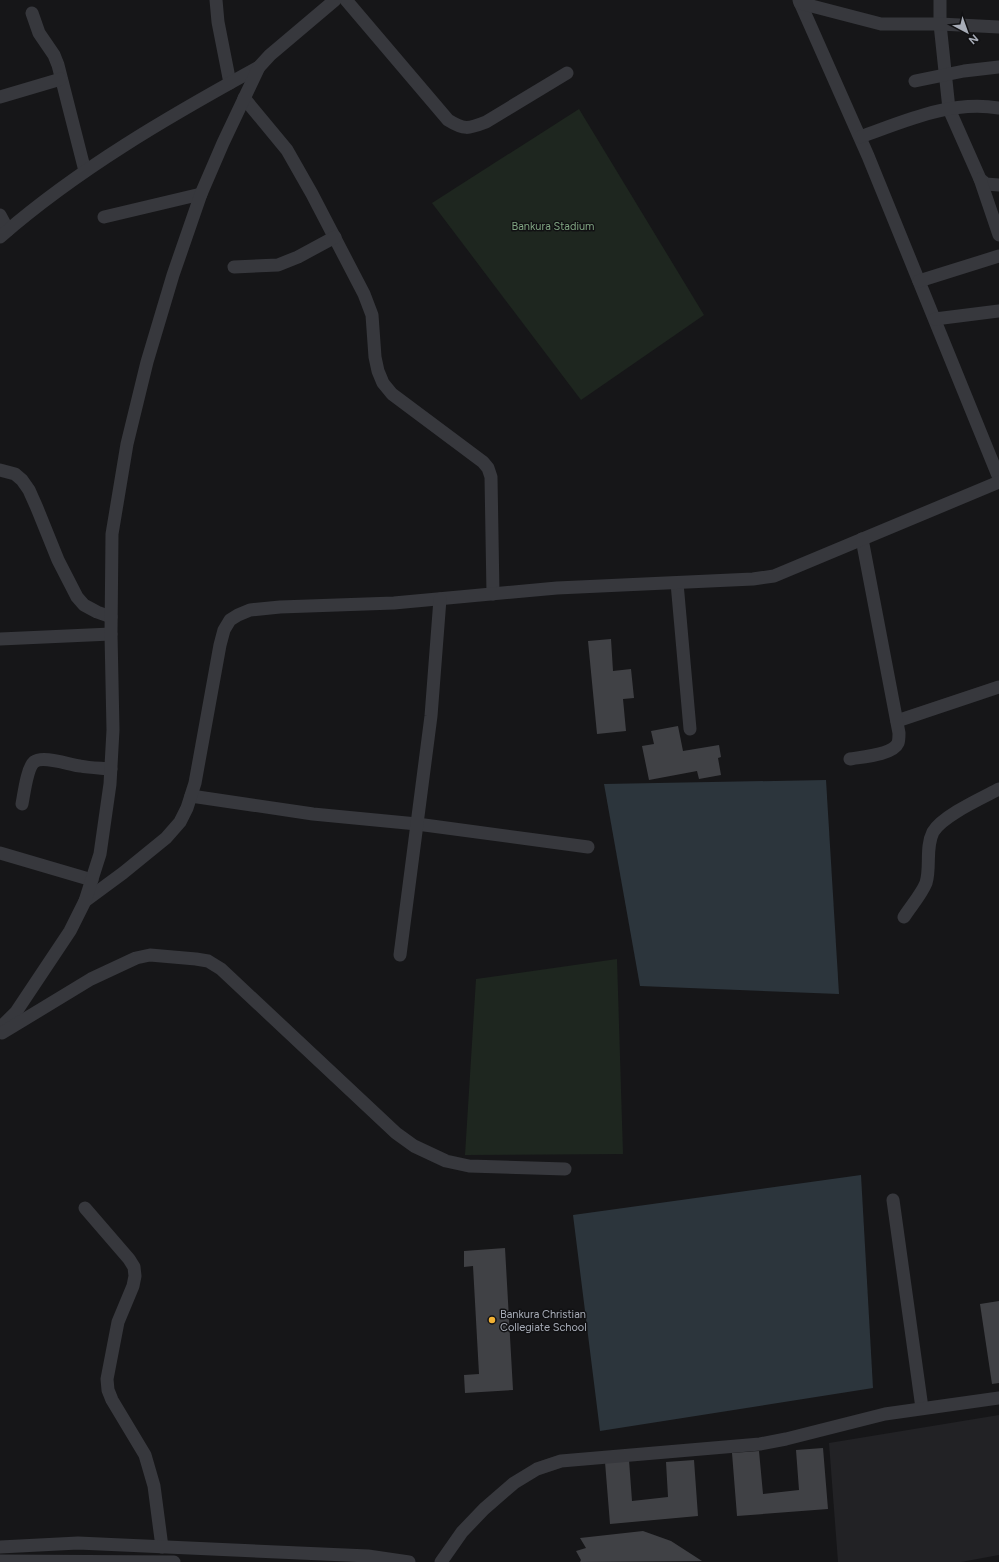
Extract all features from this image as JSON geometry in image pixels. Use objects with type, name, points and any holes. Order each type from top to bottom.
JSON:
[{"type":"street","points":[[216,0],[218,22],[230,83]]},
{"type":"street","points":[[0,1028],[16,1012],[70,931],[86,901],[100,854],[111,769],[114,730],[111,634],[112,534],[127,444],[147,362],[170,283],[201,194],[259,67],[270,55],[335,0]]},
{"type":"street","points":[[346,0],[448,120],[460,127],[471,127],[486,122],[567,73]]},
{"type":"street","points":[[940,0],[940,24],[949,108],[980,179],[999,235]]},
{"type":"street","points":[[799,2],[881,24],[940,24],[999,27]]},
{"type":"street","points":[[799,2],[860,137],[999,478]]},
{"type":"street","points":[[32,13],[39,33],[54,55],[86,171]]},
{"type":"street","points":[[0,215],[4,234],[86,171],[183,109],[259,67]]},
{"type":"street","points":[[916,81],[999,67]]},
{"type":"street","points":[[0,96],[61,79]]},
{"type":"street","points":[[244,98],[287,150],[335,237],[364,294],[372,315],[375,357],[378,371],[383,383],[392,394],[475,455],[488,468],[491,477],[493,594]]},
{"type":"street","points":[[860,137],[925,114],[949,108],[990,106],[999,108]]},
{"type":"street","points":[[980,179],[986,184],[999,185]]},
{"type":"street","points":[[104,217],[201,194]]},
{"type":"street","points":[[234,267],[278,265],[298,257],[335,237]]},
{"type":"street","points":[[919,281],[999,256]]},
{"type":"street","points":[[935,319],[999,311]]},
{"type":"street","points":[[0,470],[15,474],[22,480],[29,490],[38,508],[58,560],[77,597],[84,605],[111,617]]},
{"type":"street","points":[[86,901],[166,838],[180,822],[187,808],[195,783],[224,630],[230,620],[238,615],[250,610],[280,607],[394,602],[557,588],[753,579],[774,576],[999,482]]},
{"type":"street","points":[[850,759],[885,752],[893,748],[898,744],[899,733],[862,539]]},
{"type":"street","points":[[677,583],[690,729]]},
{"type":"street","points":[[400,955],[431,716],[440,598]]},
{"type":"street","points":[[0,639],[111,634]]},
{"type":"street","points":[[897,721],[999,687]]},
{"type":"street","points":[[22,804],[30,768],[39,760],[111,769]]},
{"type":"street","points":[[904,917],[926,883],[930,843],[934,831],[941,823],[955,812],[999,789]]},
{"type":"street","points":[[191,796],[313,814],[417,824],[588,847]]},
{"type":"street","points":[[0,853],[92,880]]},
{"type":"street","points":[[0,1034],[91,978],[136,958],[150,955],[208,961],[221,969],[396,1133],[414,1146],[446,1161],[469,1166],[565,1169]]},
{"type":"street","points":[[892,1200],[922,1408]]},
{"type":"street","points":[[85,1208],[130,1258],[134,1267],[135,1276],[133,1286],[118,1322],[107,1379],[108,1390],[112,1400],[145,1455],[154,1486],[162,1547]]},
{"type":"street","points":[[441,1562],[462,1532],[484,1509],[514,1482],[537,1469],[561,1461],[760,1444],[786,1439],[885,1414],[999,1398]]},
{"type":"street","points":[[0,1547],[78,1543],[368,1556],[409,1562]]},
{"type":"street","points":[[0,1560],[174,1562]]},
{"type":"shaded area","points":[[826,780],[839,994],[640,986],[604,784]]},
{"type":"shaded area","points":[[861,1175],[873,1388],[600,1431],[573,1215]]},
{"type":"shaded area","points":[[999,1415],[999,1555],[961,1562],[838,1562],[829,1443]]},
{"type":"green space","name":"Bankura Stadium","points":[[579,109],[704,315],[581,400],[432,203]]},
{"type":"green space","points":[[617,959],[623,1154],[465,1155],[476,979]]},
{"type":"building","points":[[611,639],[613,671],[631,669],[634,698],[623,699],[626,731],[597,734],[588,641]]},
{"type":"building","points":[[678,726],[683,751],[719,745],[721,757],[718,758],[721,775],[699,779],[697,771],[649,780],[642,746],[654,744],[651,731]]},
{"type":"building","name":"Bankura Christian Collegiate School","points":[[505,1248],[513,1390],[465,1393],[464,1375],[479,1374],[473,1266],[464,1267],[464,1251]]},
{"type":"building","points":[[999,1301],[999,1383],[992,1384],[980,1304]]},
{"type":"building","points":[[823,1448],[828,1509],[737,1516],[732,1453],[759,1451],[763,1494],[799,1490],[796,1450]]},
{"type":"building","points":[[629,1460],[632,1501],[668,1497],[666,1462],[694,1460],[698,1516],[610,1524],[605,1462]]},
{"type":"building","points":[[643,1531],[671,1541],[702,1561],[580,1562],[581,1560],[576,1551],[586,1548],[580,1538]]},
{"type":"place","name":"Bankura Christian Collegiate School","points":[[492,1320]]}]
